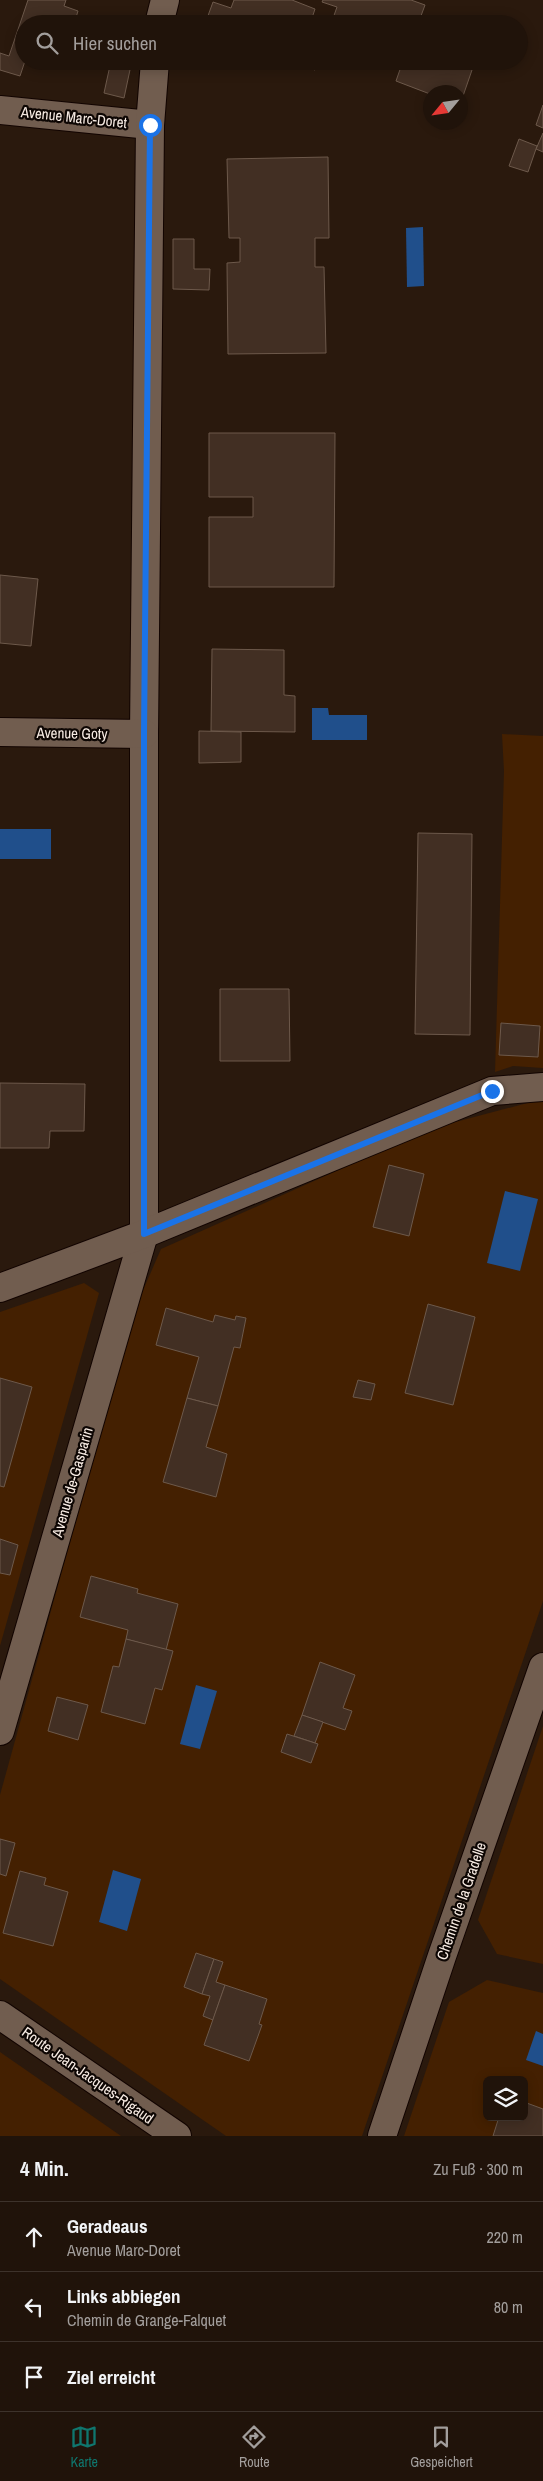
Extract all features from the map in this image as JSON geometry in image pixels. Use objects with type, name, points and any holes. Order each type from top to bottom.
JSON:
[{"type":"street","points":[[162,15],[166,0]]},
{"type":"street","points":[[144,1234],[144,734],[150,125],[154,70]]},
{"type":"street","name":"Avenue Marc-Doret","points":[[0,110],[150,125]]},
{"type":"street","name":"Avenue Goty","points":[[0,732],[144,734]]},
{"type":"street","points":[[0,1288],[144,1234],[492,1091],[543,1087]]},
{"type":"street","name":"Avenue de-Gasparin","points":[[0,1731],[144,1234]]},
{"type":"street","name":"Chemin de la Gradelle","points":[[382,2136],[442,1956],[543,1666]]},
{"type":"street","name":"Route Jean-Jacques-Rigaud","points":[[0,2014],[177,2136]]},
{"type":"shaded area","points":[[502,734],[543,736],[543,1068],[513,1066],[495,1072],[504,771]]},
{"type":"shaded area","points":[[535,1101],[543,1101],[543,1601],[362,2136],[226,2136],[0,1979],[0,1795],[134,1311],[161,1249],[433,1128]]},
{"type":"shaded area","points":[[84,1283],[99,1293],[0,1646],[0,1312]]},
{"type":"shaded area","points":[[543,1726],[543,1964],[497,1954],[478,1920]]},
{"type":"shaded area","points":[[487,1980],[543,1993],[543,2136],[404,2136],[449,2002]]},
{"type":"shaded area","points":[[0,2052],[121,2136],[0,2136]]},
{"type":"water","points":[[423,227],[424,286],[407,287],[406,228]]},
{"type":"water","points":[[312,708],[328,708],[329,715],[367,715],[367,740],[312,740]]},
{"type":"water","points":[[0,829],[51,829],[51,859],[0,859]]},
{"type":"water","points":[[505,1191],[538,1199],[520,1271],[487,1263]]},
{"type":"water","points":[[196,1685],[217,1691],[200,1749],[180,1744]]},
{"type":"water","points":[[113,1870],[141,1879],[127,1931],[99,1922]]},
{"type":"water","points":[[536,2031],[543,2034],[543,2066],[526,2060]]},
{"type":"building","points":[[28,0],[66,0],[64,6],[78,11],[77,15],[23,15]]},
{"type":"building","points":[[234,0],[292,0],[315,9],[313,15],[208,15],[213,2],[231,8]]},
{"type":"building","points":[[323,0],[411,0],[425,5],[421,15],[334,15],[337,7],[322,2]]},
{"type":"building","points":[[15,38],[15,70],[22,70],[20,76],[0,70],[0,53],[9,56]]},
{"type":"building","points":[[109,70],[130,70],[124,98],[104,93]]},
{"type":"building","points":[[400,70],[472,70],[467,85],[423,85],[423,91],[396,81]]},
{"type":"building","points":[[543,105],[543,128],[536,125]]},
{"type":"building","points":[[543,133],[543,152],[536,149]]},
{"type":"building","points":[[519,139],[537,146],[528,172],[509,166]]},
{"type":"building","points":[[328,157],[329,238],[315,238],[315,267],[324,267],[326,353],[228,354],[227,263],[240,262],[240,238],[229,238],[227,159]]},
{"type":"building","points":[[173,239],[194,239],[194,269],[210,269],[209,290],[173,289]]},
{"type":"building","points":[[209,433],[335,433],[334,587],[209,587],[209,517],[253,517],[253,497],[209,497]]},
{"type":"building","points":[[0,575],[38,579],[31,646],[0,643]]},
{"type":"building","points":[[212,649],[284,650],[284,695],[295,696],[295,732],[211,731]]},
{"type":"building","points":[[199,731],[241,732],[241,762],[199,763]]},
{"type":"building","points":[[418,833],[472,834],[470,1035],[415,1034]]},
{"type":"building","points":[[220,989],[289,989],[290,1061],[220,1061]]},
{"type":"building","points":[[501,1023],[540,1026],[538,1057],[499,1055]]},
{"type":"building","points":[[0,1083],[85,1084],[84,1131],[50,1131],[49,1148],[0,1148]]},
{"type":"building","points":[[389,1165],[424,1174],[409,1236],[373,1227]]},
{"type":"building","points":[[428,1304],[475,1317],[453,1405],[405,1393]]},
{"type":"building","points":[[166,1308],[213,1322],[215,1315],[235,1320],[236,1316],[246,1318],[240,1348],[234,1347],[218,1406],[187,1398],[199,1357],[156,1345]]},
{"type":"building","points":[[0,1378],[32,1387],[4,1487],[0,1486]]},
{"type":"building","points":[[358,1380],[375,1384],[371,1400],[353,1397]]},
{"type":"building","points":[[187,1398],[218,1406],[206,1447],[227,1454],[216,1497],[163,1482]]},
{"type":"building","points":[[0,1539],[18,1545],[10,1575],[0,1573]]},
{"type":"building","points":[[91,1576],[138,1589],[137,1593],[178,1604],[166,1650],[126,1639],[128,1630],[80,1617]]},
{"type":"building","points":[[126,1639],[173,1651],[162,1690],[155,1688],[145,1724],[101,1712],[113,1666],[119,1667]]},
{"type":"building","points":[[320,1662],[355,1675],[343,1708],[352,1711],[345,1730],[302,1715]]},
{"type":"building","points":[[57,1697],[88,1705],[78,1740],[48,1731]]},
{"type":"building","points":[[302,1715],[323,1722],[315,1743],[294,1736]]},
{"type":"building","points":[[287,1734],[318,1744],[311,1763],[281,1752]]},
{"type":"building","points":[[0,1839],[15,1843],[6,1876],[0,1874]]},
{"type":"building","points":[[20,1871],[46,1878],[44,1885],[68,1892],[53,1946],[3,1933]]},
{"type":"building","points":[[196,1953],[214,1959],[202,1994],[184,1987]]},
{"type":"building","points":[[214,1959],[223,1962],[216,1982],[225,1985],[213,2020],[203,2016],[210,1996],[202,1994]]},
{"type":"building","points":[[225,1985],[267,1999],[259,2024],[262,2025],[249,2061],[204,2045]]},
{"type":"building","points":[[528,2103],[543,2109],[543,2136],[493,2136],[498,2121],[528,2121]]},
{"type":"route","points":[[150,125],[144,734],[144,1234],[492,1091]]}]
